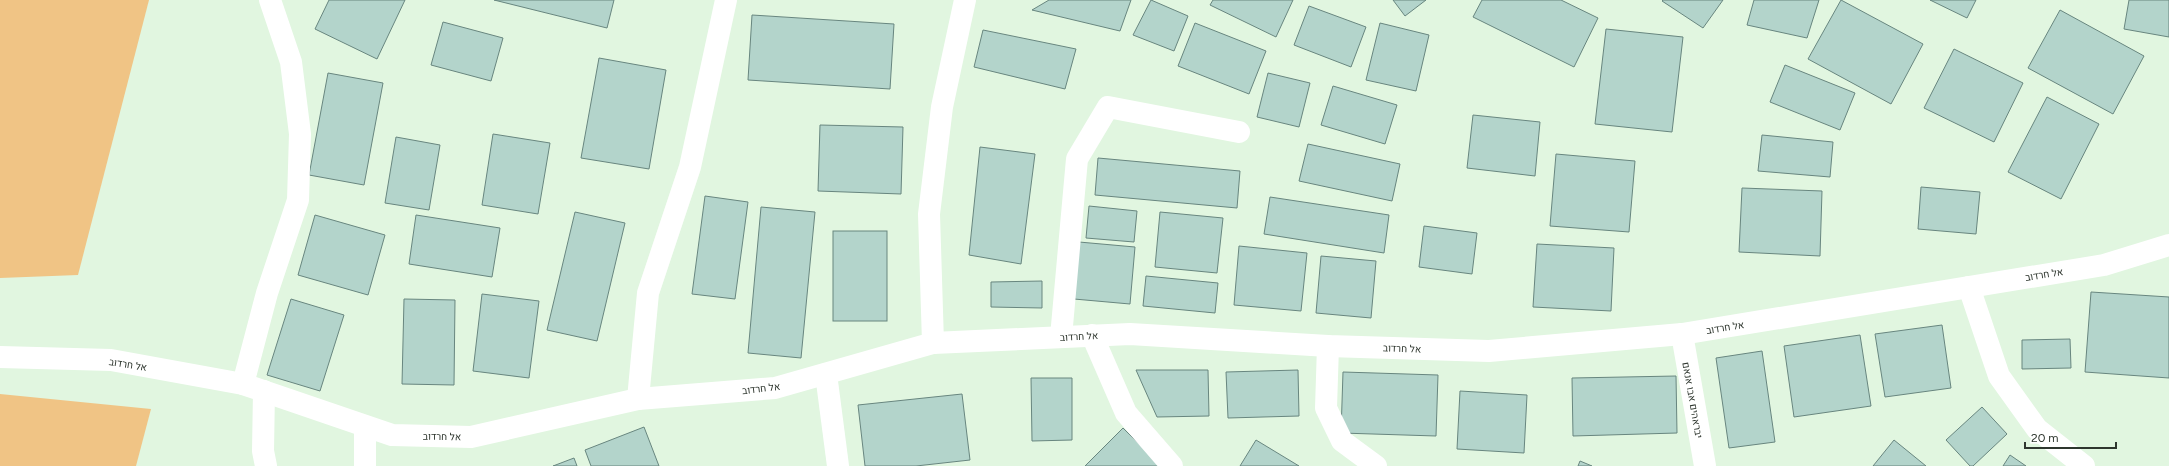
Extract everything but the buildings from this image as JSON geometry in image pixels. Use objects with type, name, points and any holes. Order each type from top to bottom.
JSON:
[{"type":"street","points":[[243,384],[267,293],[298,200],[300,134],[291,62],[270,0]]},
{"type":"street","points":[[638,399],[648,293],[690,167],[726,0]]},
{"type":"street","points":[[933,343],[929,214],[942,107],[965,0]]},
{"type":"street","points":[[1061,337],[1076,159],[1108,107],[1239,132]]},
{"type":"street","name":"אל חרדוב","points":[[0,356],[111,360],[243,384],[392,435],[471,437],[638,399],[775,388],[933,343],[1130,334],[1328,346],[1489,351],[1682,334],[2104,265],[2169,245]]},
{"type":"street","points":[[1969,286],[2000,376],[2037,429],[2084,466]]},
{"type":"street","name":"יבראהים אבו אנאם","points":[[1682,334],[1705,466]]},
{"type":"street","points":[[1092,336],[1126,413],[1172,466]]},
{"type":"street","points":[[1328,346],[1326,408],[1342,441],[1376,466]]},
{"type":"street","points":[[826,374],[838,466]]},
{"type":"street","points":[[264,391],[263,451],[266,466]]},
{"type":"street","points":[[365,466],[366,427]]},
{"type":"shaded area","points":[[0,0],[149,0],[78,275],[0,278]]},
{"type":"shaded area","points":[[0,394],[151,409],[136,466],[0,466]]}]
